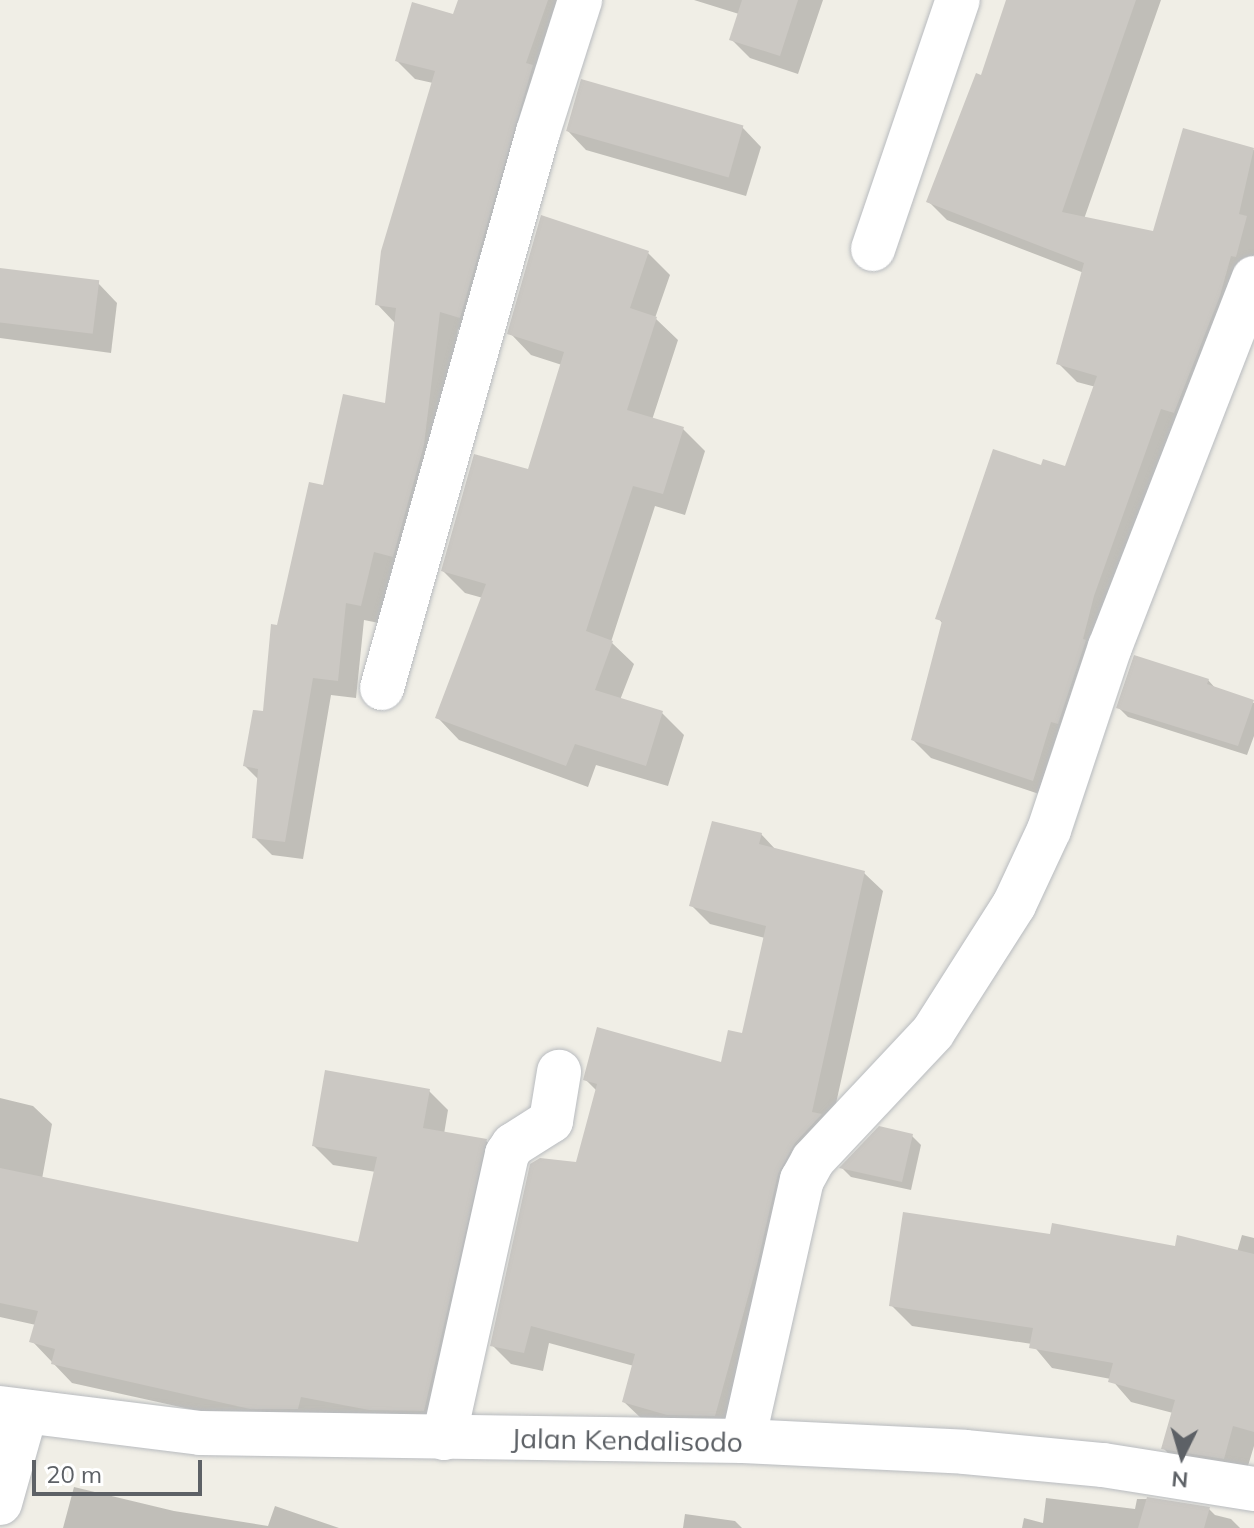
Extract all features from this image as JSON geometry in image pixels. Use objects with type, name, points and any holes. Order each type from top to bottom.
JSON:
[{"type":"street","points":[[382,688],[538,132],[580,0]]},
{"type":"street","points":[[873,249],[958,0]]},
{"type":"street","points":[[743,1441],[802,1180],[813,1160],[933,1032],[1014,905],[1049,830],[1110,647],[1254,278]]},
{"type":"street","points":[[444,1438],[507,1154],[513,1145],[551,1121],[559,1072]]},
{"type":"street","points":[[0,1503],[12,1411]]},
{"type":"street","name":"Jalan Kendalisodo","points":[[12,1411],[200,1433],[743,1441],[980,1453],[1103,1465],[1254,1489]]},
{"type":"building","points":[[458,0],[548,0],[526,63],[533,65],[460,318],[440,312],[424,445],[393,557],[374,552],[361,606],[346,603],[338,681],[313,678],[285,842],[252,838],[258,769],[243,766],[253,710],[263,711],[271,624],[277,625],[309,482],[323,485],[343,394],[385,403],[396,308],[375,305],[381,251],[435,71],[395,61],[412,2],[453,14]]},
{"type":"building","points":[[742,0],[798,0],[780,56],[729,40]]},
{"type":"building","points":[[1006,0],[1136,0],[1062,212],[1153,231],[1183,128],[1254,148],[1239,214],[1247,216],[1236,257],[1231,256],[1220,296],[1174,413],[1161,409],[1094,596],[1083,639],[1086,640],[1058,724],[1051,722],[1033,781],[911,740],[942,621],[935,619],[993,449],[1041,465],[1043,459],[1065,466],[1097,376],[1056,364],[1084,263],[926,202],[976,73],[981,75]]},
{"type":"building","points":[[581,79],[743,126],[729,177],[566,131]]},
{"type":"building","points":[[541,215],[649,251],[630,308],[657,317],[627,410],[684,427],[663,494],[633,486],[586,631],[613,641],[595,690],[663,711],[646,766],[575,744],[566,766],[435,718],[486,584],[441,571],[474,454],[528,469],[564,352],[507,334]]},
{"type":"building","points":[[0,268],[99,280],[93,334],[0,322]]},
{"type":"building","points":[[1134,655],[1209,679],[1207,684],[1254,700],[1238,746],[1116,708]]},
{"type":"building","points":[[712,821],[762,833],[759,844],[865,871],[812,1112],[822,1114],[795,1143],[778,1174],[758,1261],[715,1416],[667,1415],[622,1402],[635,1354],[531,1326],[524,1353],[490,1346],[530,1164],[540,1158],[576,1162],[597,1084],[583,1080],[597,1027],[721,1062],[728,1030],[742,1033],[766,926],[689,906]]},
{"type":"building","points":[[325,1070],[430,1089],[423,1128],[487,1139],[424,1411],[369,1410],[301,1397],[298,1409],[250,1409],[51,1364],[55,1349],[29,1342],[38,1311],[0,1303],[0,1168],[358,1242],[377,1157],[312,1146]]},
{"type":"building","points":[[879,1126],[913,1134],[902,1182],[839,1168]]},
{"type":"building","points":[[903,1212],[1050,1234],[1052,1223],[1175,1246],[1177,1235],[1254,1254],[1254,1432],[1233,1426],[1224,1459],[1161,1449],[1175,1400],[1108,1382],[1113,1363],[1029,1348],[1033,1328],[889,1306]]},
{"type":"building","points":[[1147,1497],[1210,1507],[1204,1528],[1138,1528]]}]
